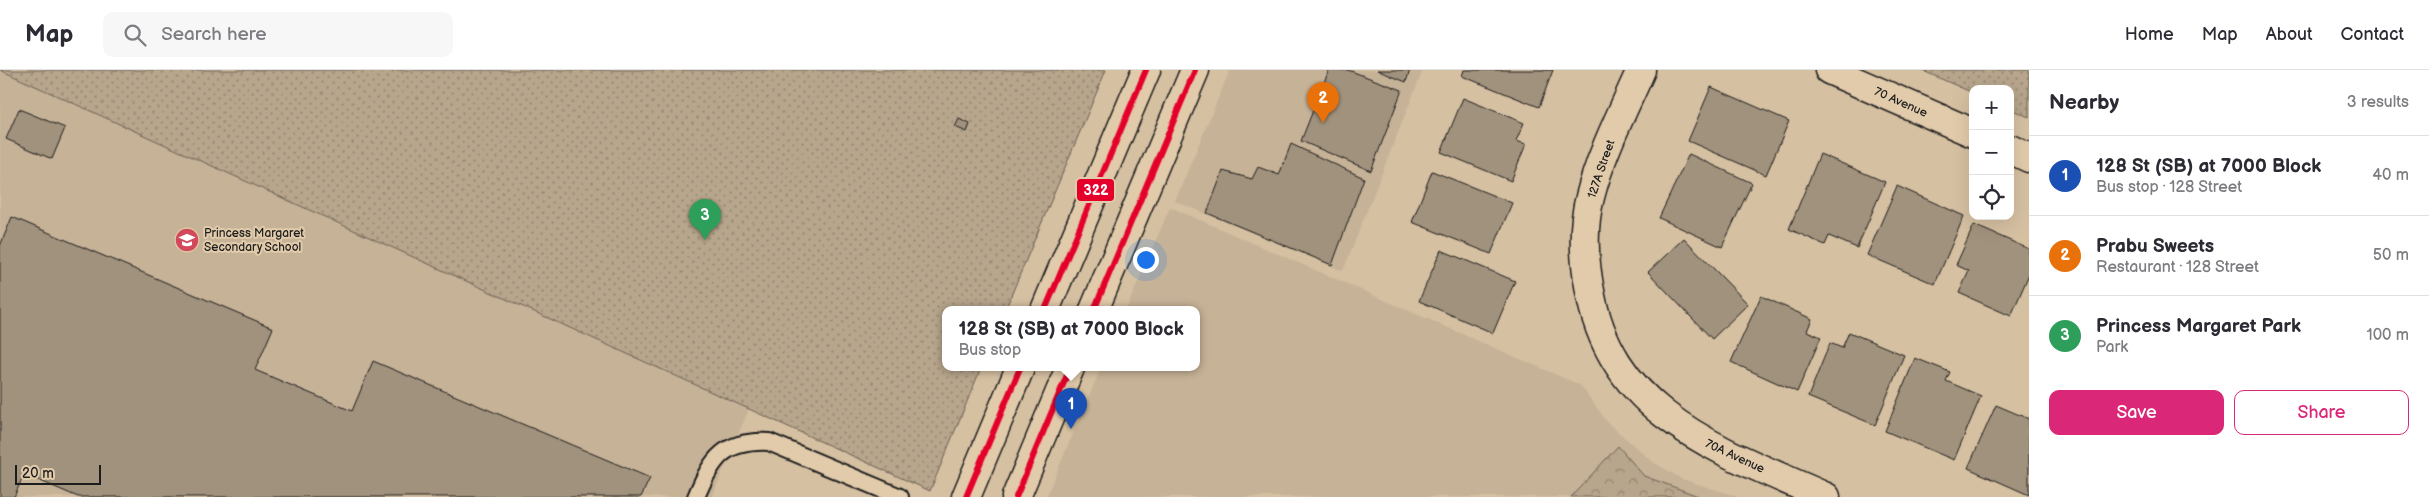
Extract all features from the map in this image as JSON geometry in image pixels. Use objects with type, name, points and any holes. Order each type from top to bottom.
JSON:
[{"type":"main road","points":[[1047,306],[1146,70]]},
{"type":"main road","points":[[1096,306],[1195,70]]},
{"type":"main road","name":"127A Street","points":[[1641,70],[1601,162],[1590,198],[1585,234],[1586,269],[1592,304],[1606,346],[1626,376],[1650,404]]},
{"type":"main road","name":"70 Avenue","points":[[1829,70],[1969,131]]},
{"type":"main road","points":[[2014,151],[2029,158]]},
{"type":"main road","points":[[966,497],[1019,371]]},
{"type":"main road","points":[[1016,497],[1069,371]]},
{"type":"main road","name":"70A Avenue","points":[[1650,404],[1683,429],[1718,449],[1826,497]]},
{"type":"lane","points":[[696,497],[709,467],[732,446],[748,441],[769,442],[900,497]]},
{"type":"shaded area","name":"Princess Margaret Secondary School","points":[[0,70],[749,409],[712,497],[0,497]]},
{"type":"shaded area","points":[[1230,70],[1423,70],[1343,271],[1175,201]]},
{"type":"shaded area","points":[[1170,207],[1580,385],[1608,423],[1653,462],[1682,479],[1739,497],[1046,497],[1100,371],[1200,371],[1200,306],[1128,306]]},
{"type":"green space","points":[[0,70],[1106,70],[1007,306],[942,306],[942,371],[980,371],[930,491]]},
{"type":"green space","points":[[1921,70],[2029,70],[2029,117],[2014,111],[2014,85],[1969,85],[1969,91]]},
{"type":"green space","points":[[1618,446],[1644,476],[1701,497],[1571,497]]},
{"type":"building","points":[[1329,70],[1348,70],[1402,90],[1371,171],[1301,141]]},
{"type":"building","points":[[1377,70],[1410,70],[1406,82]]},
{"type":"building","points":[[1464,70],[1553,70],[1539,107],[1462,76]]},
{"type":"building","points":[[1711,87],[1789,121],[1766,175],[1688,141]]},
{"type":"building","points":[[1463,98],[1524,123],[1516,141],[1526,144],[1511,181],[1441,152]]},
{"type":"building","points":[[19,109],[65,128],[52,159],[6,139]]},
{"type":"building","points":[[959,119],[970,124],[967,132],[955,127]]},
{"type":"building","points":[[1291,144],[1364,178],[1332,265],[1207,213],[1223,171],[1252,179],[1258,167],[1279,175]]},
{"type":"building","points":[[1689,154],[1752,183],[1722,247],[1659,218]]},
{"type":"building","points":[[1820,154],[1885,182],[1857,248],[1829,236],[1825,245],[1789,229]]},
{"type":"building","points":[[1432,171],[1512,203],[1491,254],[1412,222]]},
{"type":"building","points":[[1897,186],[1964,216],[1935,284],[1867,255]]},
{"type":"building","points":[[12,217],[273,328],[255,370],[352,411],[373,361],[650,478],[641,497],[78,497],[24,474],[14,497],[0,497],[0,246]]},
{"type":"building","points":[[1974,225],[2029,249],[2029,274],[2011,316],[1959,293],[1969,271],[1956,265]]},
{"type":"building","points":[[1684,238],[1748,304],[1712,339],[1648,272]]},
{"type":"building","points":[[1441,250],[1515,281],[1493,333],[1419,301]]},
{"type":"building","points":[[1761,296],[1812,319],[1807,331],[1821,337],[1797,392],[1731,362]]},
{"type":"building","points":[[1849,332],[1904,355],[1875,425],[1808,397],[1830,343],[1842,348]]},
{"type":"building","points":[[1915,358],[1950,372],[1946,381],[1981,396],[1954,460],[1885,431]]},
{"type":"building","points":[[1996,405],[2029,419],[2029,495],[1968,468]]},
{"type":"transit line","name":"322","points":[[1047,306],[1146,70]]},
{"type":"transit line","name":"322","points":[[1096,306],[1195,70]]},
{"type":"transit line","name":"322","points":[[966,497],[1019,371]]},
{"type":"transit line","name":"322","points":[[1016,497],[1069,371]]},
{"type":"place","name":"Prabu Sweets","points":[[1323,123]]},
{"type":"place","name":"Princess Margaret Secondary School","points":[[187,240]]},
{"type":"place","name":"Princess Margaret Park","points":[[705,240]]},
{"type":"place","name":"128 St (SB) at 7000 Block","points":[[1071,429]]}]
